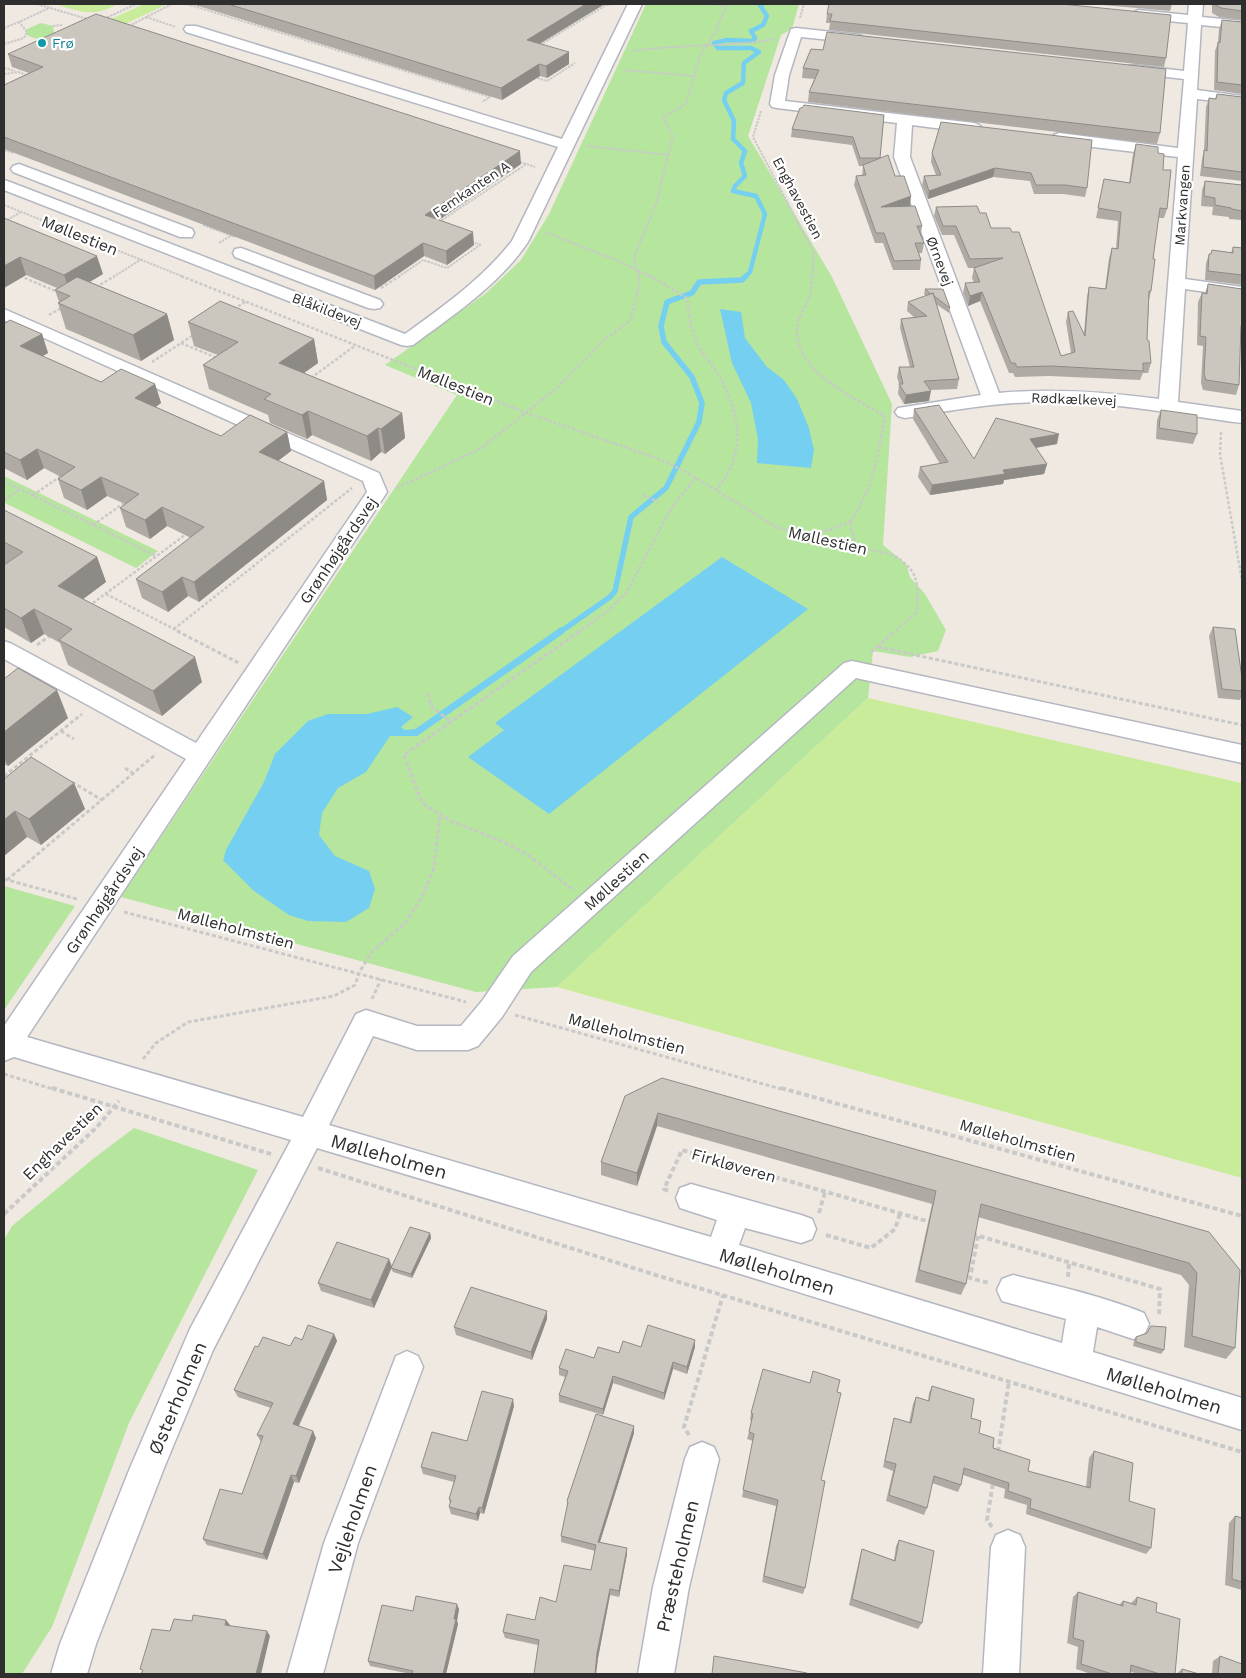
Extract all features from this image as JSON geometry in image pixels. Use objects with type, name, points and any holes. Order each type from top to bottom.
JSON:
[{"type":"street","name":"Blåkildevej","points":[[5,185],[407,341],[479,288],[500,268],[520,242],[528,226],[559,143],[607,62],[635,4]]},
{"type":"street","points":[[1122,13],[1195,12],[1242,25]]},
{"type":"street","name":"Markvangen","points":[[1168,406],[1195,12]]},
{"type":"street","points":[[191,29],[559,143]]},
{"type":"street","points":[[876,41],[790,35],[777,104],[990,130]]},
{"type":"street","points":[[1122,68],[1191,76]]},
{"type":"street","points":[[1190,94],[1242,100]]},
{"type":"street","name":"Ørnevej","points":[[905,120],[902,157],[992,399]]},
{"type":"street","points":[[1044,136],[1185,153]]},
{"type":"street","points":[[5,185],[13,162],[63,185],[186,233]]},
{"type":"street","points":[[1184,181],[1201,183]]},
{"type":"street","points":[[49,202],[63,185]]},
{"type":"street","points":[[93,219],[106,202]]},
{"type":"street","points":[[138,236],[150,219]]},
{"type":"street","points":[[230,272],[246,256],[352,296]]},
{"type":"street","points":[[280,292],[291,273]]},
{"type":"street","points":[[1176,283],[1242,292]]},
{"type":"street","points":[[331,312],[352,296]]},
{"type":"street","name":"Grønhøjgårdsvej","points":[[4,314],[136,372],[373,484],[256,672],[5,1045]]},
{"type":"street","name":"Rødkælkevej","points":[[906,412],[992,399],[1054,396],[1110,399],[1242,417]]},
{"type":"street","points":[[12,654],[200,756]]},
{"type":"street","points":[[852,669],[1242,754]]},
{"type":"street","name":"Møllestien","points":[[366,1022],[417,1038],[468,1038],[492,1009],[522,964],[852,669]]},
{"type":"street","name":"Mølleholmen","points":[[310,1133],[366,1022]]},
{"type":"street","name":"Mølleholmen","points":[[5,1045],[132,1080],[721,1254],[1242,1414]]},
{"type":"street","name":"Østerholmen","points":[[70,1674],[78,1644],[147,1468],[200,1340],[310,1133]]},
{"type":"street","points":[[691,1198],[801,1229]]},
{"type":"street","points":[[721,1254],[735,1211]]},
{"type":"street","points":[[1013,1290],[1084,1308],[1133,1324]]},
{"type":"street","points":[[1075,1364],[1084,1308]]},
{"type":"street","name":"Vejleholmen","points":[[305,1674],[341,1543],[407,1367]]},
{"type":"street","name":"Præsteholmen","points":[[656,1674],[671,1587],[702,1459]]},
{"type":"street","points":[[1001,1674],[1008,1547]]},
{"type":"path","points":[[37,4],[90,20]]},
{"type":"path","points":[[98,23],[136,4]]},
{"type":"path","points":[[127,26],[172,4]]},
{"type":"path","points":[[187,4],[490,97]]},
{"type":"path","points":[[540,46],[606,5],[618,4]]},
{"type":"path","points":[[174,629],[340,498],[373,484],[393,490],[480,448],[557,388],[604,339],[630,321],[640,283],[634,258],[656,204],[673,136],[663,117],[686,104],[700,56],[715,33],[727,5],[715,4]]},
{"type":"path","points":[[607,62],[658,46],[754,44],[790,35],[804,4]]},
{"type":"path","points":[[202,8],[207,6]]},
{"type":"path","points":[[4,28],[50,8]]},
{"type":"path","points":[[56,14],[62,12]]},
{"type":"path","points":[[146,17],[185,30],[191,29]]},
{"type":"path","points":[[233,22],[239,19]]},
{"type":"path","points":[[4,44],[24,38],[27,32],[19,22]]},
{"type":"path","points":[[53,26],[62,25]]},
{"type":"path","points":[[281,32],[289,28]]},
{"type":"path","points":[[272,34],[277,31]]},
{"type":"path","points":[[312,46],[328,40]]},
{"type":"path","points":[[354,59],[370,52]]},
{"type":"path","points":[[607,62],[695,76]]},
{"type":"path","points":[[526,75],[547,81],[575,63]]},
{"type":"path","points":[[4,68],[28,75],[19,79]]},
{"type":"path","points":[[392,75],[401,70]]},
{"type":"path","points":[[4,74],[18,72]]},
{"type":"path","points":[[446,84],[454,79]]},
{"type":"path","points":[[480,103],[497,93]]},
{"type":"path","name":"Enghavestien","points":[[762,106],[753,137],[814,253],[810,295],[797,326],[798,345],[810,366],[833,386],[885,416],[876,468],[867,495],[860,509],[850,522]]},
{"type":"path","points":[[510,159],[538,168],[559,143],[669,155]]},
{"type":"path","name":"Femkanten A","points":[[435,225],[526,164]]},
{"type":"path","name":"Møllestien","points":[[4,205],[527,413],[662,460],[686,472],[778,528],[893,555],[907,562],[916,574],[917,612],[852,669]]},
{"type":"path","points":[[4,222],[21,212]]},
{"type":"path","points":[[528,226],[616,259],[676,290],[687,298],[695,340],[717,371],[729,394],[737,420],[737,452],[730,473],[716,490]]},
{"type":"path","points":[[219,244],[240,230]]},
{"type":"path","points":[[416,257],[447,268],[481,245],[472,242]]},
{"type":"path","points":[[92,289],[163,246]]},
{"type":"path","points":[[352,296],[423,260]]},
{"type":"path","points":[[15,274],[60,293]]},
{"type":"path","points":[[23,283],[29,280]]},
{"type":"path","points":[[230,312],[246,301]]},
{"type":"path","points":[[31,326],[68,304]]},
{"type":"path","points":[[309,379],[378,330]]},
{"type":"path","points":[[136,372],[197,333]]},
{"type":"path","points":[[181,343],[224,361]]},
{"type":"path","points":[[1222,414],[1220,454],[1242,581]]},
{"type":"path","points":[[33,495],[66,473]]},
{"type":"path","points":[[591,902],[528,855],[504,842],[451,821],[422,803],[404,755],[608,610],[626,592],[672,507],[696,478]]},
{"type":"path","points":[[4,481],[156,556]]},
{"type":"path","points":[[4,500],[20,489]]},
{"type":"path","points":[[334,494],[340,498]]},
{"type":"path","points":[[643,495],[658,502]]},
{"type":"path","points":[[93,525],[133,496]]},
{"type":"path","points":[[310,511],[318,515]]},
{"type":"path","points":[[802,535],[829,530],[850,522],[856,546]]},
{"type":"path","points":[[85,610],[196,526]]},
{"type":"path","points":[[106,594],[256,672]]},
{"type":"path","points":[[12,654],[56,631]]},
{"type":"path","points":[[877,647],[1242,725]]},
{"type":"path","points":[[428,693],[431,706],[450,721]]},
{"type":"path","points":[[4,776],[98,701]]},
{"type":"path","points":[[60,731],[74,739]]},
{"type":"path","points":[[6,880],[172,741]]},
{"type":"path","points":[[28,757],[36,762]]},
{"type":"path","points":[[124,768],[134,774]]},
{"type":"path","points":[[70,781],[102,800]]},
{"type":"path","points":[[132,1080],[141,1061],[156,1043],[188,1022],[334,996],[355,985],[358,973],[367,957],[380,943],[404,924],[421,898],[434,870],[440,814]]},
{"type":"path","name":"Mølleholmstien","points":[[6,880],[858,1108],[1242,1216]]},
{"type":"path","points":[[4,1074],[115,1106],[170,1125],[295,1161],[723,1295],[1242,1452]]},
{"type":"path","name":"Enghavestien","points":[[4,1214],[96,1128],[115,1106]]},
{"type":"path","name":"Firkløveren","points":[[691,1198],[664,1189],[682,1150],[935,1224]]},
{"type":"path","points":[[801,1229],[871,1248],[895,1229],[900,1214]]},
{"type":"path","points":[[970,1234],[1160,1289],[1159,1331],[1133,1324]]},
{"type":"path","points":[[978,1236],[970,1278],[1013,1290]]},
{"type":"path","points":[[702,1459],[684,1427],[723,1295]]},
{"type":"path","points":[[997,1455],[1009,1381]]},
{"type":"path","points":[[994,1474],[987,1520],[1008,1547]]},
{"type":"green space","points":[[55,4],[117,4],[101,11],[86,12]]},
{"type":"green space","points":[[144,4],[167,4],[121,26],[107,21]]},
{"type":"green space","points":[[646,4],[799,4],[792,29],[781,35],[748,136],[832,277],[892,404],[883,545],[906,564],[910,577],[925,594],[946,630],[938,651],[910,657],[873,651],[868,698],[557,987],[476,992],[121,897],[457,395],[385,365],[485,294],[521,260],[549,214]]},
{"type":"green space","points":[[41,23],[53,26],[54,34],[40,39],[27,35],[27,29]]},
{"type":"green space","points":[[4,476],[158,551],[136,568],[4,504]]},
{"type":"green space","points":[[868,698],[1242,783],[1242,1178],[557,987]]},
{"type":"green space","points":[[4,886],[75,906],[4,1010]]},
{"type":"green space","points":[[134,1128],[258,1170],[129,1423],[52,1627],[22,1674],[4,1674],[4,1240],[12,1226],[93,1159]]},
{"type":"water","points":[[720,309],[741,312],[745,338],[767,367],[784,380],[797,399],[809,428],[814,450],[811,468],[757,463],[758,439],[751,403],[732,363]]},
{"type":"water","points":[[722,557],[808,609],[549,814],[468,757],[504,730],[495,723]]},
{"type":"water","points":[[397,707],[413,717],[401,727],[405,730],[415,729],[418,736],[390,736],[366,772],[338,788],[322,813],[319,835],[335,856],[369,871],[375,889],[369,908],[346,922],[308,921],[289,915],[254,891],[223,860],[226,850],[264,782],[275,754],[308,721],[328,714],[367,714]]},
{"type":"building","points":[[228,4],[586,4],[527,40],[569,52],[546,66],[539,64],[501,88]]},
{"type":"building","points":[[829,4],[1061,4],[1171,15],[1166,58],[830,21],[832,14],[827,14]]},
{"type":"building","points":[[1214,4],[1242,4],[1242,11],[1221,8]]},
{"type":"building","points":[[96,14],[520,151],[425,215],[473,232],[446,251],[423,243],[374,276],[4,137],[4,85],[43,67],[8,54]]},
{"type":"building","points":[[1222,20],[1242,22],[1242,85],[1217,82],[1218,42],[1220,43]]},
{"type":"building","points":[[827,32],[1166,69],[1160,133],[809,92],[819,70],[803,68],[811,49],[823,50]]},
{"type":"building","points":[[1217,94],[1242,97],[1242,172],[1203,167],[1204,150],[1207,151],[1209,98],[1216,99]]},
{"type":"building","points":[[804,105],[884,115],[880,158],[860,158],[853,137],[792,129],[800,108]]},
{"type":"building","points":[[941,122],[1092,140],[1087,188],[1065,185],[1036,185],[1031,173],[995,168],[929,191],[924,176],[941,175],[932,153]]},
{"type":"building","points":[[1136,144],[1158,147],[1158,153],[1164,154],[1163,170],[1171,170],[1167,209],[1160,208],[1151,291],[1149,291],[1147,340],[1149,341],[1151,363],[1143,363],[1143,371],[1051,366],[1017,367],[1015,363],[1011,363],[982,292],[970,296],[965,283],[980,282],[974,268],[1003,258],[970,259],[956,226],[943,226],[936,207],[977,206],[980,213],[986,213],[991,228],[1010,228],[1012,232],[1019,232],[1061,356],[1075,352],[1068,312],[1073,311],[1085,336],[1089,287],[1106,289],[1112,248],[1118,249],[1121,212],[1098,208],[1104,179],[1130,183]]},
{"type":"building","points":[[888,155],[895,176],[904,176],[911,196],[881,207],[915,206],[922,226],[917,226],[924,243],[915,243],[921,260],[894,261],[884,233],[876,233],[856,176],[866,175],[863,165]]},
{"type":"building","points":[[1205,181],[1242,185],[1242,211],[1215,205],[1215,198],[1204,196]]},
{"type":"building","points":[[4,218],[97,256],[64,275],[20,257],[4,266]]},
{"type":"building","points":[[1233,247],[1242,248],[1242,275],[1208,271],[1209,254],[1211,254],[1212,250],[1233,253]]},
{"type":"building","points":[[77,277],[167,314],[133,335],[58,303],[70,296],[55,290]]},
{"type":"building","points":[[1208,284],[1242,289],[1239,385],[1206,380],[1204,374],[1206,337],[1200,336],[1202,293],[1207,294]]},
{"type":"building","points":[[925,289],[943,289],[950,308],[934,296],[933,293],[931,294]]},
{"type":"building","points":[[933,293],[959,379],[924,381],[931,391],[906,395],[899,384],[903,384],[899,367],[914,367],[901,319],[927,316],[908,302]]},
{"type":"building","points":[[220,301],[314,339],[279,363],[402,413],[381,429],[378,428],[367,436],[308,411],[302,415],[264,399],[271,394],[203,365],[238,342],[188,322]]},
{"type":"building","points":[[10,320],[42,334],[20,346],[101,382],[121,369],[155,384],[135,398],[221,436],[250,415],[287,432],[259,452],[324,481],[194,582],[182,577],[162,592],[136,579],[204,527],[162,507],[145,520],[120,508],[139,494],[101,477],[81,490],[58,479],[75,467],[37,449],[20,460],[4,452],[4,324]]},
{"type":"building","points":[[939,405],[974,459],[996,418],[1059,434],[1030,439],[1047,464],[1003,470],[1005,474],[932,485],[920,467],[948,462],[914,409]]},
{"type":"building","points":[[1161,410],[1197,415],[1197,434],[1159,428]]},
{"type":"building","points":[[4,510],[97,557],[58,586],[195,657],[153,691],[59,640],[72,629],[34,609],[21,618],[4,608],[4,565],[23,552],[4,542]]},
{"type":"building","points":[[1213,627],[1235,629],[1242,691],[1222,689]]},
{"type":"building","points":[[18,668],[57,690],[4,732],[4,679]]},
{"type":"building","points":[[31,757],[74,783],[29,819],[15,811],[4,820],[4,779]]},
{"type":"building","points":[[662,1078],[1209,1232],[1240,1270],[1235,1348],[1192,1336],[1197,1273],[1189,1263],[981,1204],[966,1284],[919,1270],[936,1191],[658,1113],[637,1173],[601,1162],[625,1096]]},
{"type":"building","points":[[410,1227],[430,1233],[411,1274],[391,1268]]},
{"type":"building","points":[[337,1242],[389,1259],[371,1300],[318,1283]]},
{"type":"building","points":[[471,1287],[547,1311],[531,1352],[454,1327]]},
{"type":"building","points":[[308,1325],[334,1334],[293,1424],[313,1431],[296,1476],[291,1475],[263,1554],[203,1539],[220,1489],[242,1494],[263,1436],[257,1435],[273,1403],[234,1390],[255,1346],[258,1347],[263,1337],[290,1346],[295,1337],[302,1340]]},
{"type":"building","points":[[648,1325],[695,1340],[687,1367],[673,1362],[664,1393],[613,1376],[603,1409],[559,1395],[568,1371],[559,1368],[566,1349],[594,1358],[598,1347],[619,1353],[623,1341],[641,1347]]},
{"type":"building","points":[[1151,1326],[1166,1327],[1164,1350],[1136,1342],[1136,1337],[1147,1333]]},
{"type":"building","points":[[763,1369],[810,1383],[813,1371],[840,1380],[837,1392],[841,1393],[821,1480],[825,1481],[805,1588],[764,1576],[778,1500],[743,1490],[754,1434],[749,1432],[753,1414],[751,1413]]},
{"type":"building","points":[[932,1386],[974,1399],[971,1418],[981,1421],[979,1433],[994,1438],[993,1448],[1030,1460],[1028,1471],[1090,1488],[1094,1451],[1133,1463],[1129,1501],[1155,1509],[1151,1548],[1030,1508],[1031,1499],[1008,1491],[1009,1483],[964,1468],[961,1485],[934,1476],[927,1508],[889,1495],[896,1464],[885,1461],[894,1418],[911,1423],[916,1397],[929,1401]]},
{"type":"building","points":[[482,1391],[513,1399],[482,1508],[479,1507],[476,1514],[449,1507],[451,1500],[449,1499],[456,1476],[421,1467],[432,1432],[467,1441]]},
{"type":"building","points":[[596,1414],[634,1426],[598,1542],[627,1548],[619,1591],[610,1589],[597,1653],[595,1674],[534,1674],[539,1640],[503,1632],[507,1614],[535,1620],[540,1597],[556,1602],[564,1565],[591,1570],[596,1545],[561,1536],[567,1501]]},
{"type":"building","points":[[1235,1516],[1242,1518],[1242,1582],[1232,1579]]},
{"type":"building","points":[[899,1540],[934,1551],[922,1623],[852,1599],[862,1549],[895,1561]]},
{"type":"building","points":[[1078,1592],[1123,1606],[1123,1601],[1136,1605],[1137,1597],[1157,1603],[1156,1612],[1180,1619],[1175,1674],[1160,1674],[1131,1665],[1130,1674],[1112,1674],[1081,1664],[1084,1641],[1073,1638]]},
{"type":"building","points":[[416,1596],[457,1604],[454,1619],[456,1619],[443,1674],[412,1674],[413,1671],[368,1661],[382,1605],[413,1611]]},
{"type":"building","points":[[193,1615],[226,1620],[225,1625],[267,1631],[256,1674],[141,1674],[143,1670],[140,1669],[152,1629],[170,1631],[174,1619],[192,1621]]},
{"type":"building","points":[[714,1656],[807,1673],[807,1674],[712,1674]]},
{"type":"building","points":[[1220,1656],[1242,1664],[1242,1674],[1218,1674]]},
{"type":"building","points":[[1182,1669],[1199,1674],[1182,1674]]},
{"type":"waterway","points":[[560,632],[610,597],[615,591],[631,517],[666,488],[699,422],[702,403],[692,377],[664,342],[661,326],[667,302],[692,293],[699,282],[742,280],[750,272],[765,214],[756,196],[733,191],[735,186],[745,176],[741,163],[745,151],[733,139],[734,121],[724,100],[726,93],[743,83],[744,63],[759,52],[751,48],[718,48],[714,43],[727,40],[753,41],[755,38],[751,31],[763,25],[767,16],[760,5],[762,4]]},
{"type":"waterway","points":[[417,732],[561,631]]},
{"type":"place","name":"Frø","points":[[42,43]]}]
